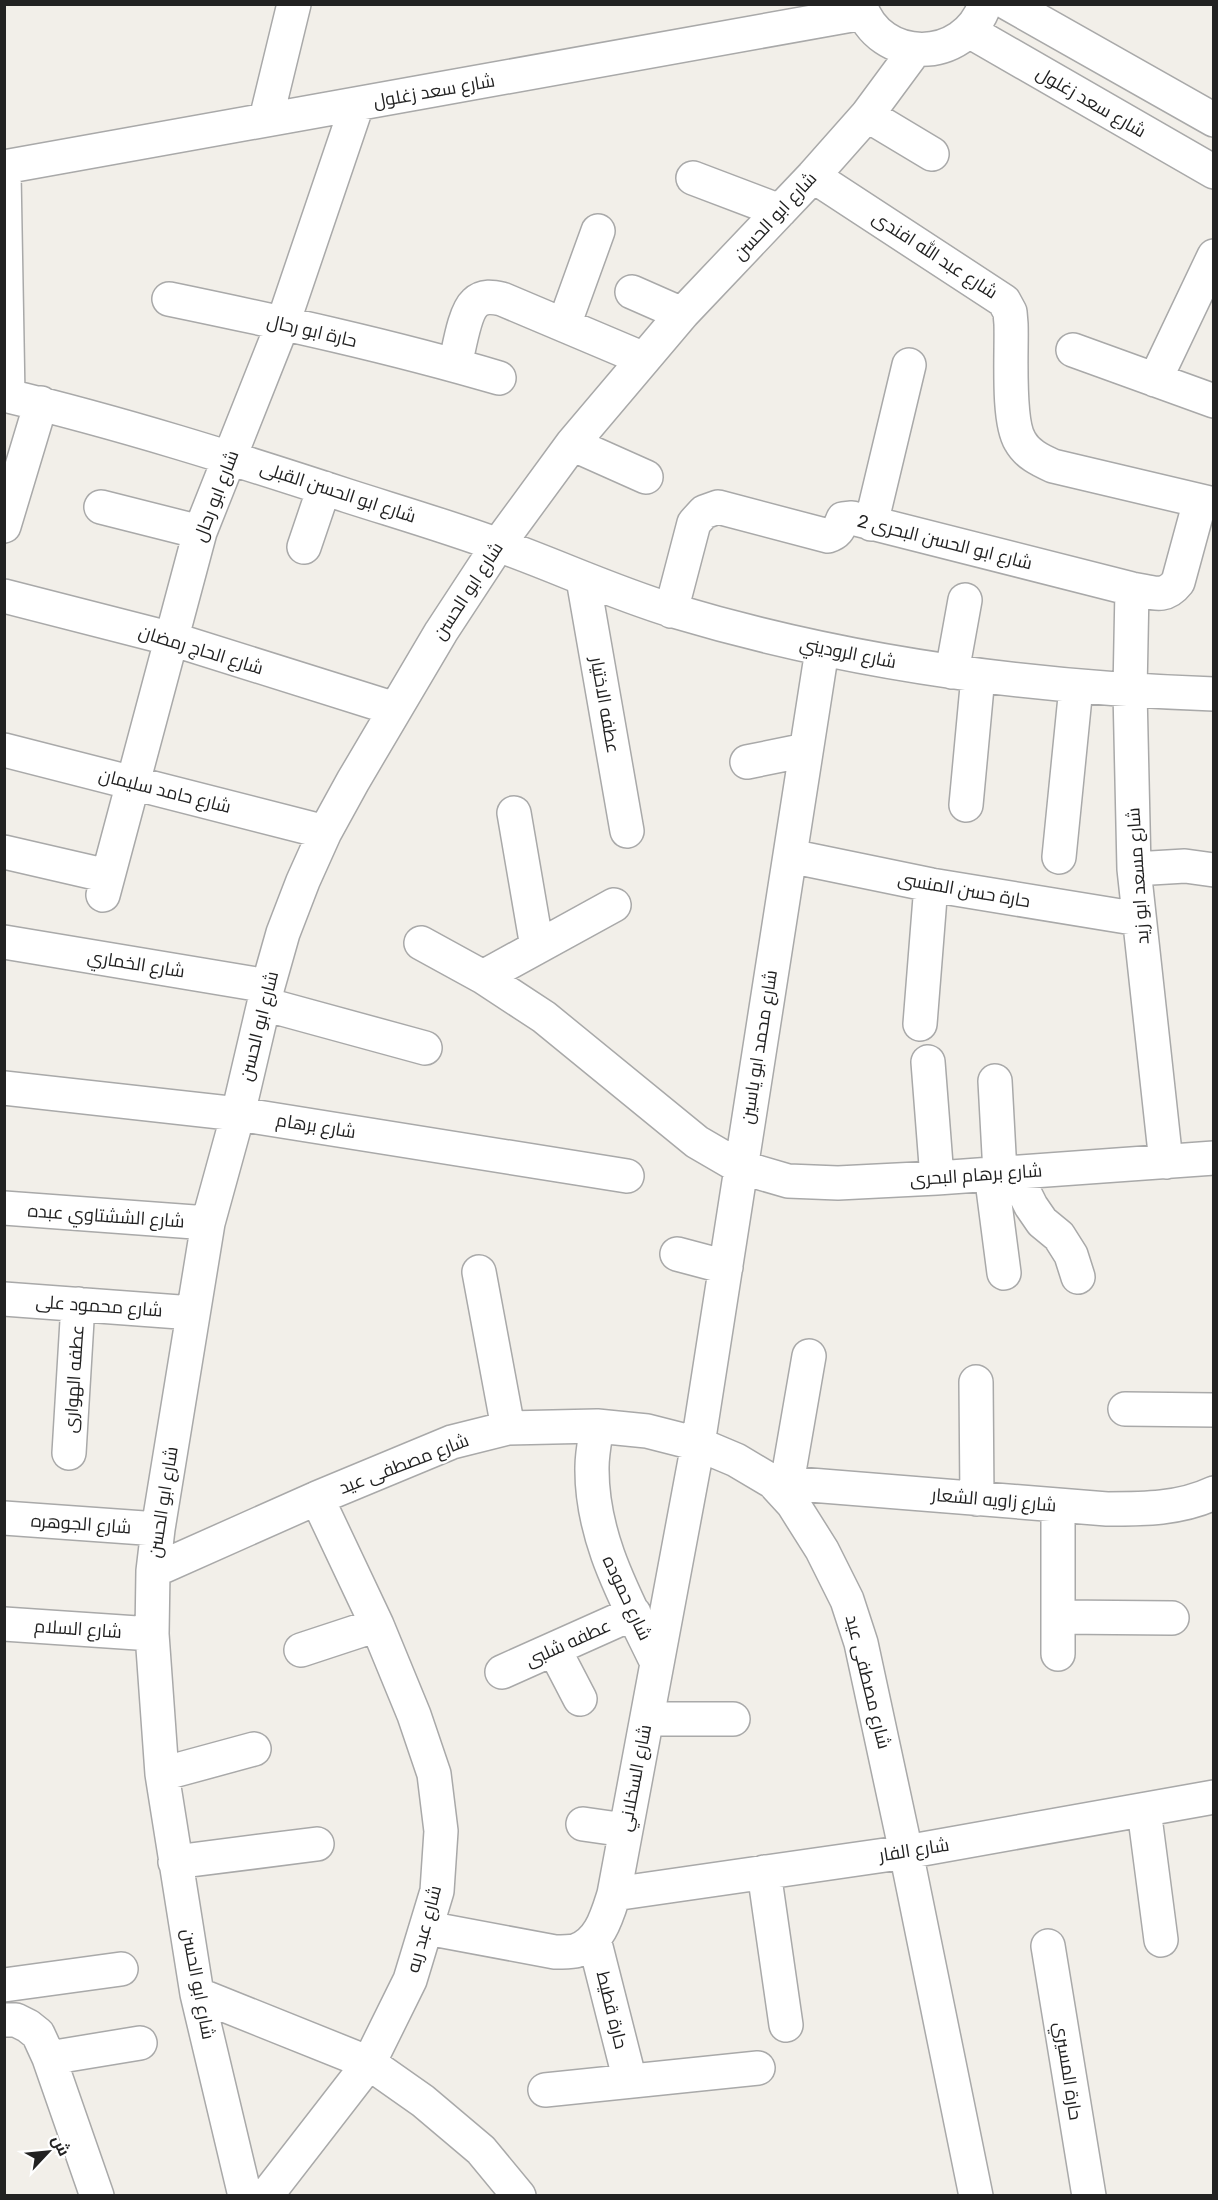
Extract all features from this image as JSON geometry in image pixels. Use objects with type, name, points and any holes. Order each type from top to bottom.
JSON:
[{"type":"street","points":[[266,119],[294,4]]},
{"type":"street","points":[[1009,4],[1212,116]]},
{"type":"street","points":[[862,9],[876,30],[894,44],[915,50],[935,49],[953,43],[977,18]]},
{"type":"street","name":"شارع سعد زغلول","points":[[4,167],[266,119],[357,105],[862,9]]},
{"type":"street","name":"شارع سعد زغلول","points":[[977,18],[1214,172]]},
{"type":"street","name":"شارع ابو الحسن","points":[[245,2196],[197,1994],[162,1774],[153,1634],[153,1571],[208,1223],[284,933],[303,881],[325,832],[441,632],[498,544],[572,444],[682,314],[813,176],[867,115],[915,50]]},
{"type":"street","name":"شارع ابو رحال","points":[[4,852],[106,886],[200,532],[282,323],[357,105]]},
{"type":"street","points":[[867,115],[932,154]]},
{"type":"street","points":[[4,173],[6,396]]},
{"type":"street","name":"شارع عبد الله افندى","points":[[813,176],[1004,301],[1010,312],[1011,324],[1013,421],[1020,441],[1034,457],[1053,466],[1207,503]]},
{"type":"street","points":[[693,178],[780,211]]},
{"type":"street","points":[[564,325],[598,231]]},
{"type":"street","points":[[1155,380],[1214,256]]},
{"type":"street","points":[[632,292],[682,314]]},
{"type":"street","points":[[455,365],[469,313],[476,302],[489,296],[502,299],[644,359]]},
{"type":"street","name":"حارة ابو رحال","points":[[169,299],[282,323],[499,378]]},
{"type":"street","points":[[1073,350],[1214,401]]},
{"type":"street","points":[[871,524],[909,365]]},
{"type":"street","name":"شارع ابو الحسن القبلى","points":[[6,396],[41,403],[230,457],[498,544]]},
{"type":"street","points":[[4,526],[41,403]]},
{"type":"street","points":[[572,444],[646,477]]},
{"type":"street","points":[[304,546],[324,488]]},
{"type":"street","name":"شارع ابو الحسن البحرى 2","points":[[671,611],[694,523],[704,512],[718,507],[828,536],[834,534],[843,519],[848,517],[1132,589],[1162,594],[1172,590],[1178,582],[1207,503]]},
{"type":"street","points":[[100,507],[200,532]]},
{"type":"street","name":"شارع الروديني","points":[[498,544],[583,579],[671,611],[822,650],[965,674],[1076,687],[1214,694]]},
{"type":"street","name":"عطفه الاختيار","points":[[583,579],[627,831]]},
{"type":"street","name":"شارع مسعد ابو زيد","points":[[1132,589],[1130,691],[1134,869],[1166,1162]]},
{"type":"street","name":"شارع الحاج رمضان","points":[[4,596],[172,639],[395,709]]},
{"type":"street","points":[[965,600],[966,805]]},
{"type":"street","name":"شارع محمد ابو ياسين","points":[[698,1444],[822,650]]},
{"type":"street","points":[[1059,856],[1076,687]]},
{"type":"street","name":"شارع حامد سليمان","points":[[4,750],[325,832]]},
{"type":"street","points":[[747,762],[806,750]]},
{"type":"street","points":[[514,813],[537,947]]},
{"type":"street","name":"حارة حسن المنسى","points":[[790,856],[931,885],[1139,919]]},
{"type":"street","points":[[1134,869],[1185,866],[1214,870]]},
{"type":"street","points":[[920,1024],[931,885]]},
{"type":"street","points":[[483,977],[614,906]]},
{"type":"street","name":"شارع الخماري","points":[[4,942],[266,995],[425,1048]]},
{"type":"street","points":[[421,943],[483,977],[544,1017],[696,1142],[740,1167]]},
{"type":"street","points":[[928,1062],[937,1178]]},
{"type":"street","points":[[995,1081],[1002,1173],[1004,1273]]},
{"type":"street","name":"شارع برهام","points":[[4,1088],[238,1114],[627,1176]]},
{"type":"street","name":"شارع برهام البحرى","points":[[740,1167],[788,1181],[838,1183],[1214,1158]]},
{"type":"street","points":[[1002,1173],[1042,1222],[1059,1236],[1071,1256],[1078,1277]]},
{"type":"street","name":"شارع الششتاوي عبده","points":[[4,1208],[208,1223]]},
{"type":"street","points":[[677,1254],[726,1267]]},
{"type":"street","points":[[479,1272],[508,1428]]},
{"type":"street","name":"شارع محمود على","points":[[4,1299],[193,1312]]},
{"type":"street","name":"عطفه الهوارى","points":[[69,1453],[78,1304]]},
{"type":"street","points":[[780,1482],[809,1356]]},
{"type":"street","points":[[976,1382],[977,1499]]},
{"type":"street","points":[[1125,1409],[1214,1410]]},
{"type":"street","name":"شارع مصطفى عيد","points":[[153,1571],[317,1498],[452,1442],[508,1428],[597,1426],[647,1431],[698,1444],[780,1482],[822,1550],[847,1600],[861,1643],[976,2196]]},
{"type":"street","name":"شارع حموده","points":[[597,1426],[592,1467],[595,1507],[618,1584],[657,1662]]},
{"type":"street","name":"شارع السخلاني","points":[[594,1939],[605,1923],[614,1894],[698,1444]]},
{"type":"street","name":"شارع زاويه الشعار","points":[[780,1482],[1107,1509],[1155,1509],[1202,1499],[1214,1493]]},
{"type":"street","name":"شارع عبد ربه","points":[[266,2196],[369,2063],[410,1980],[437,1891],[441,1831],[434,1774],[414,1715],[376,1625],[317,1498]]},
{"type":"street","points":[[1058,1505],[1058,1654]]},
{"type":"street","name":"شارع الجوهره","points":[[4,1518],[158,1529]]},
{"type":"street","name":"عطفه شلبى","points":[[502,1672],[634,1613]]},
{"type":"street","points":[[1058,1617],[1172,1618]]},
{"type":"street","name":"شارع السلام","points":[[4,1624],[153,1634]]},
{"type":"street","points":[[301,1650],[376,1625]]},
{"type":"street","points":[[554,1649],[580,1699]]},
{"type":"street","points":[[646,1719],[733,1719]]},
{"type":"street","points":[[162,1774],[254,1749]]},
{"type":"street","name":"شارع الفار","points":[[614,1894],[906,1852],[1214,1797]]},
{"type":"street","points":[[1144,1810],[1161,1940]]},
{"type":"street","points":[[583,1824],[626,1830]]},
{"type":"street","points":[[176,1862],[317,1844]]},
{"type":"street","points":[[764,1872],[786,2025]]},
{"type":"street","points":[[427,1928],[555,1952],[575,1951],[594,1939]]},
{"type":"street","name":"حارة قطيط","points":[[594,1939],[630,2081]]},
{"type":"street","name":"حارة المسيري","points":[[1048,1946],[1089,2196]]},
{"type":"street","points":[[4,1985],[121,1969]]},
{"type":"street","points":[[197,1994],[369,2063],[423,2101],[481,2150],[519,2196]]},
{"type":"street","points":[[4,2020],[16,2020],[38,2034],[49,2058],[96,2196]]},
{"type":"street","points":[[49,2058],[140,2043]]},
{"type":"street","points":[[545,2090],[758,2068]]}]
